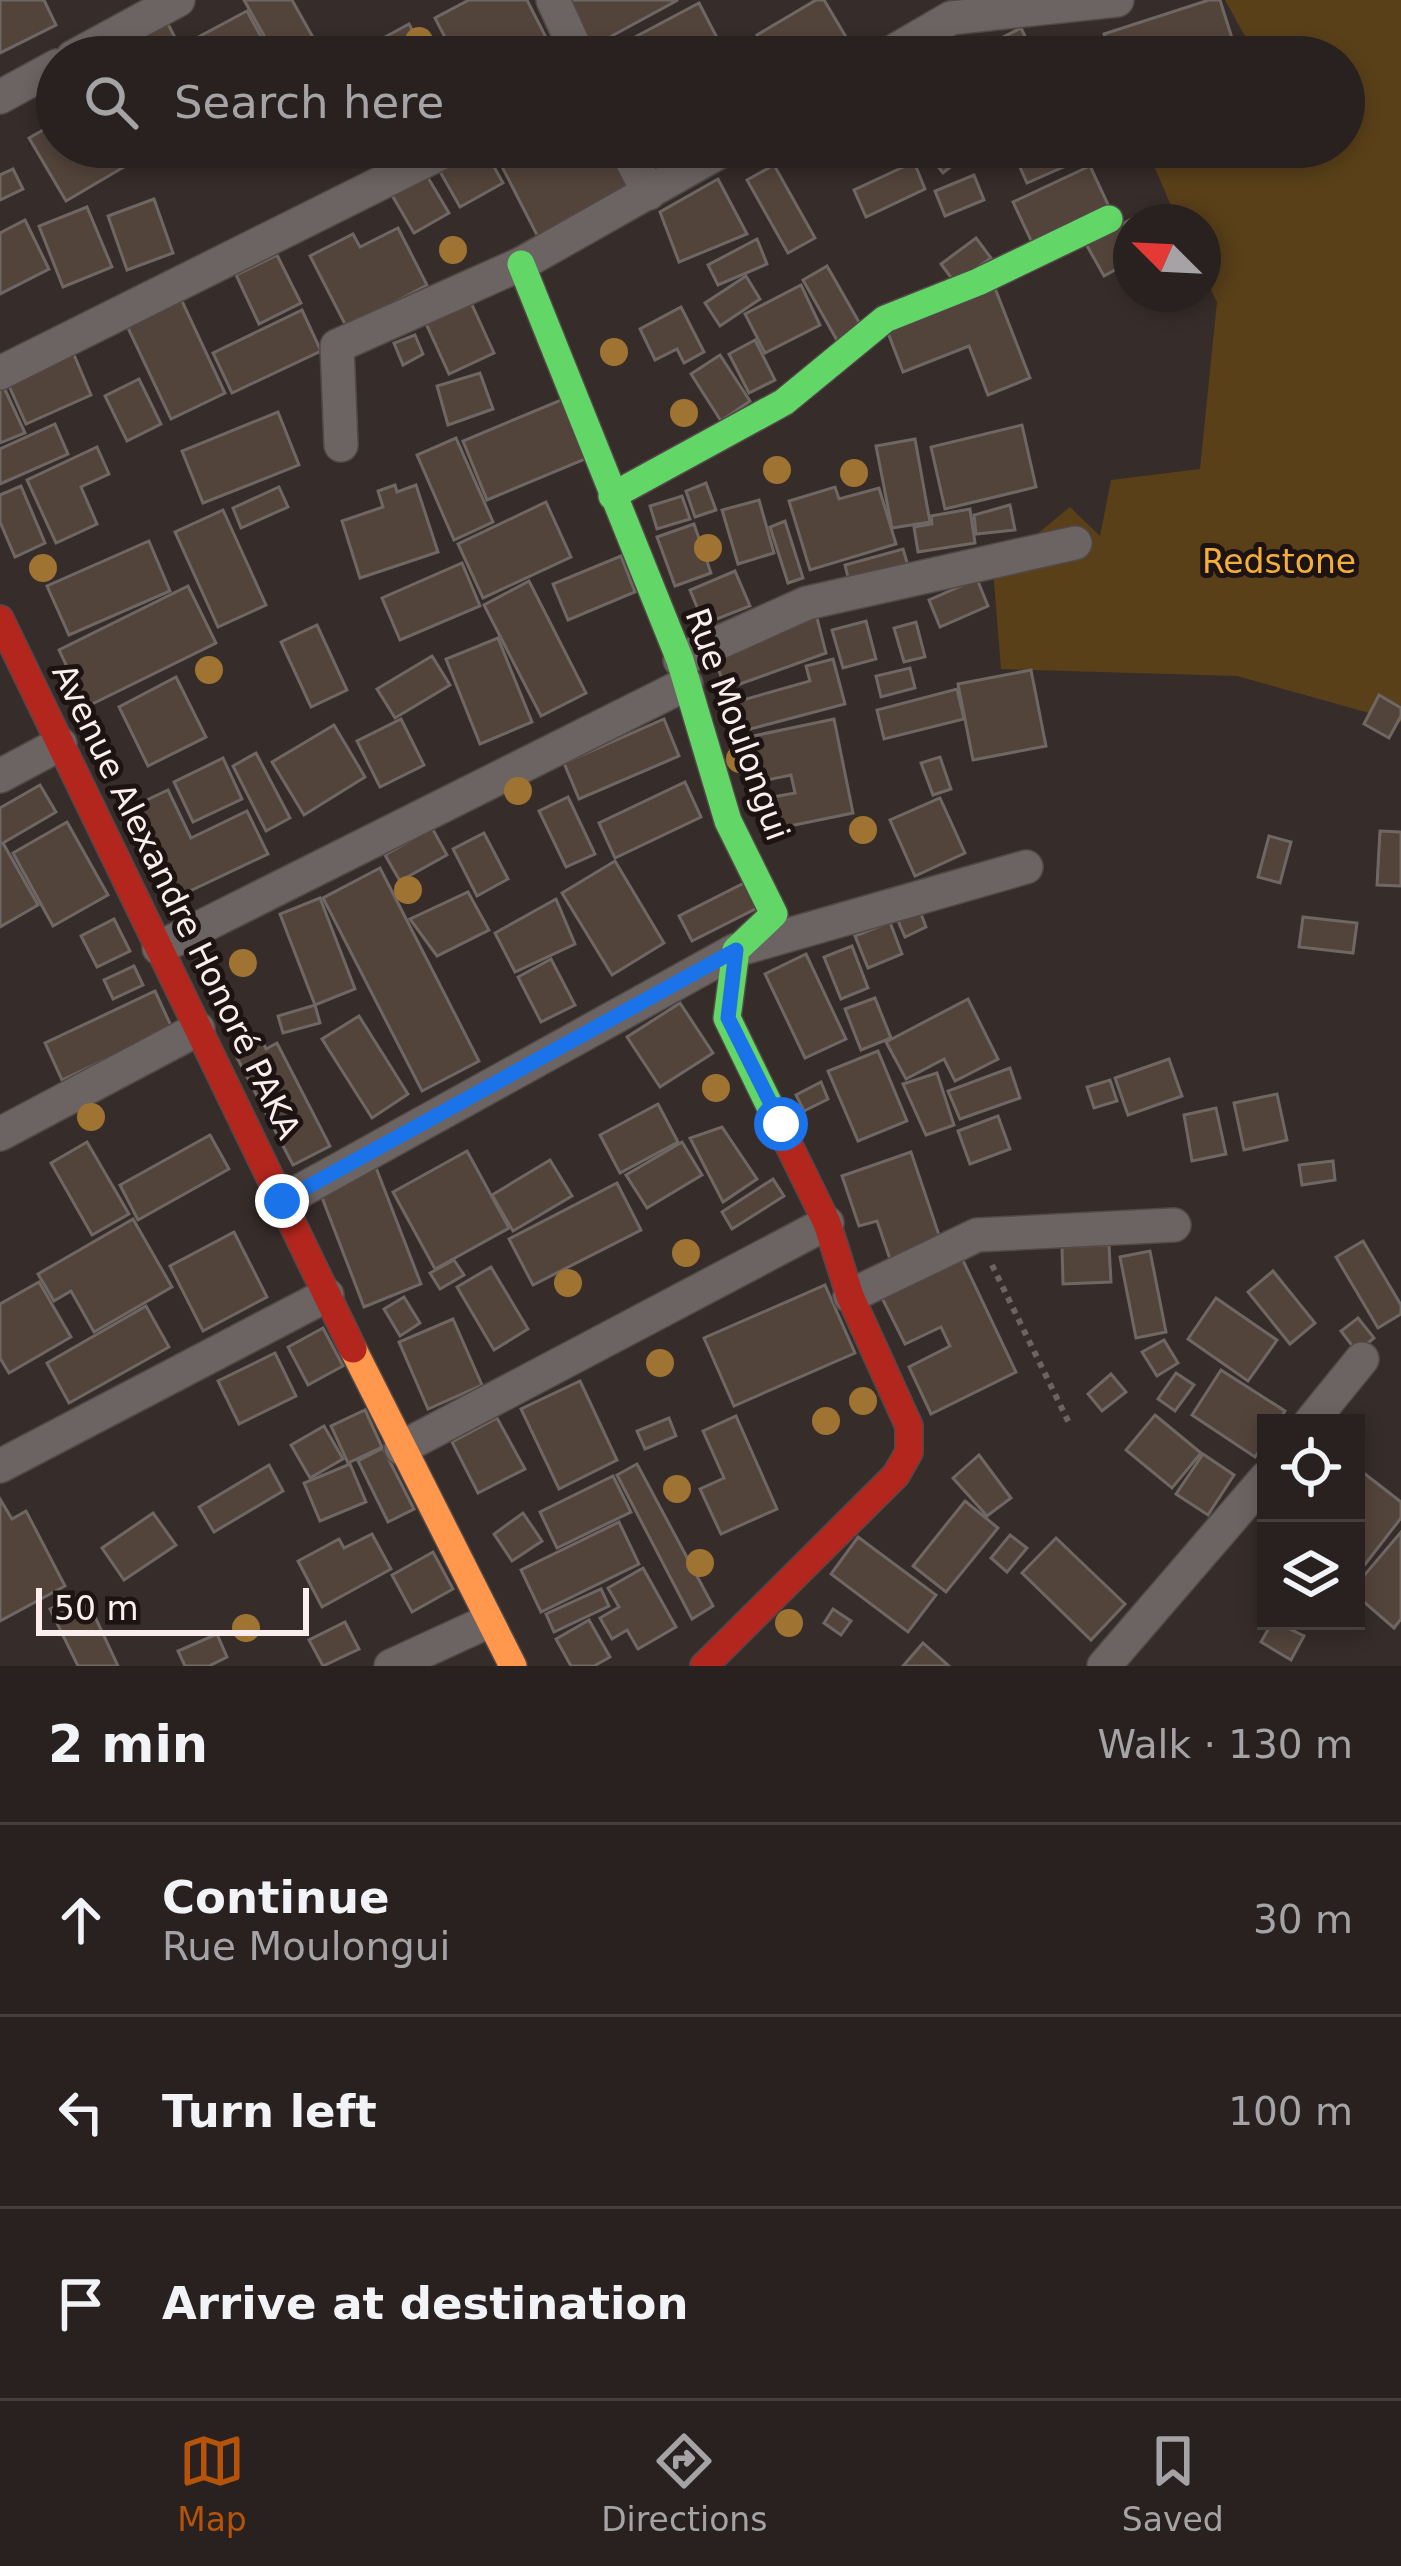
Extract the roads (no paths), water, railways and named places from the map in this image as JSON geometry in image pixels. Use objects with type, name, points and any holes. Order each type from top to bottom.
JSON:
[{"type":"street","points":[[112,36],[178,0]]},
{"type":"street","points":[[553,0],[570,36]]},
{"type":"street","points":[[913,36],[951,9],[1117,0]]},
{"type":"street","points":[[0,97],[36,77]]},
{"type":"street","points":[[0,373],[411,168]]},
{"type":"street","points":[[636,168],[649,193]]},
{"type":"street","points":[[341,446],[337,346],[521,264],[692,168]]},
{"type":"street","points":[[612,496],[784,401],[885,319],[977,282],[1109,219]]},
{"type":"street","name":"Rue Moulongui","points":[[521,264],[683,672],[728,821],[774,914],[736,950]]},
{"type":"street","points":[[159,948],[807,604],[1075,543]]},
{"type":"street","name":"Avenue Alexandre Honoré PAKA","points":[[0,619],[401,1448],[513,1666]]},
{"type":"street","points":[[0,776],[61,744]]},
{"type":"street","points":[[282,1201],[736,950],[1026,867]]},
{"type":"street","points":[[704,1666],[896,1474],[909,1452],[908,1426],[850,1296],[826,1222],[728,1018],[736,950]]},
{"type":"street","points":[[0,1134],[198,1028]]},
{"type":"street","points":[[401,1448],[826,1222]]},
{"type":"street","points":[[850,1296],[977,1235],[1174,1225]]},
{"type":"street","points":[[0,1466],[327,1295]]},
{"type":"street","points":[[1317,1414],[1362,1359]]},
{"type":"street","points":[[1104,1666],[1257,1488]]},
{"type":"street","points":[[392,1666],[487,1622]]},
{"type":"park label","name":"Redstone","points":[[1279,561]]}]
